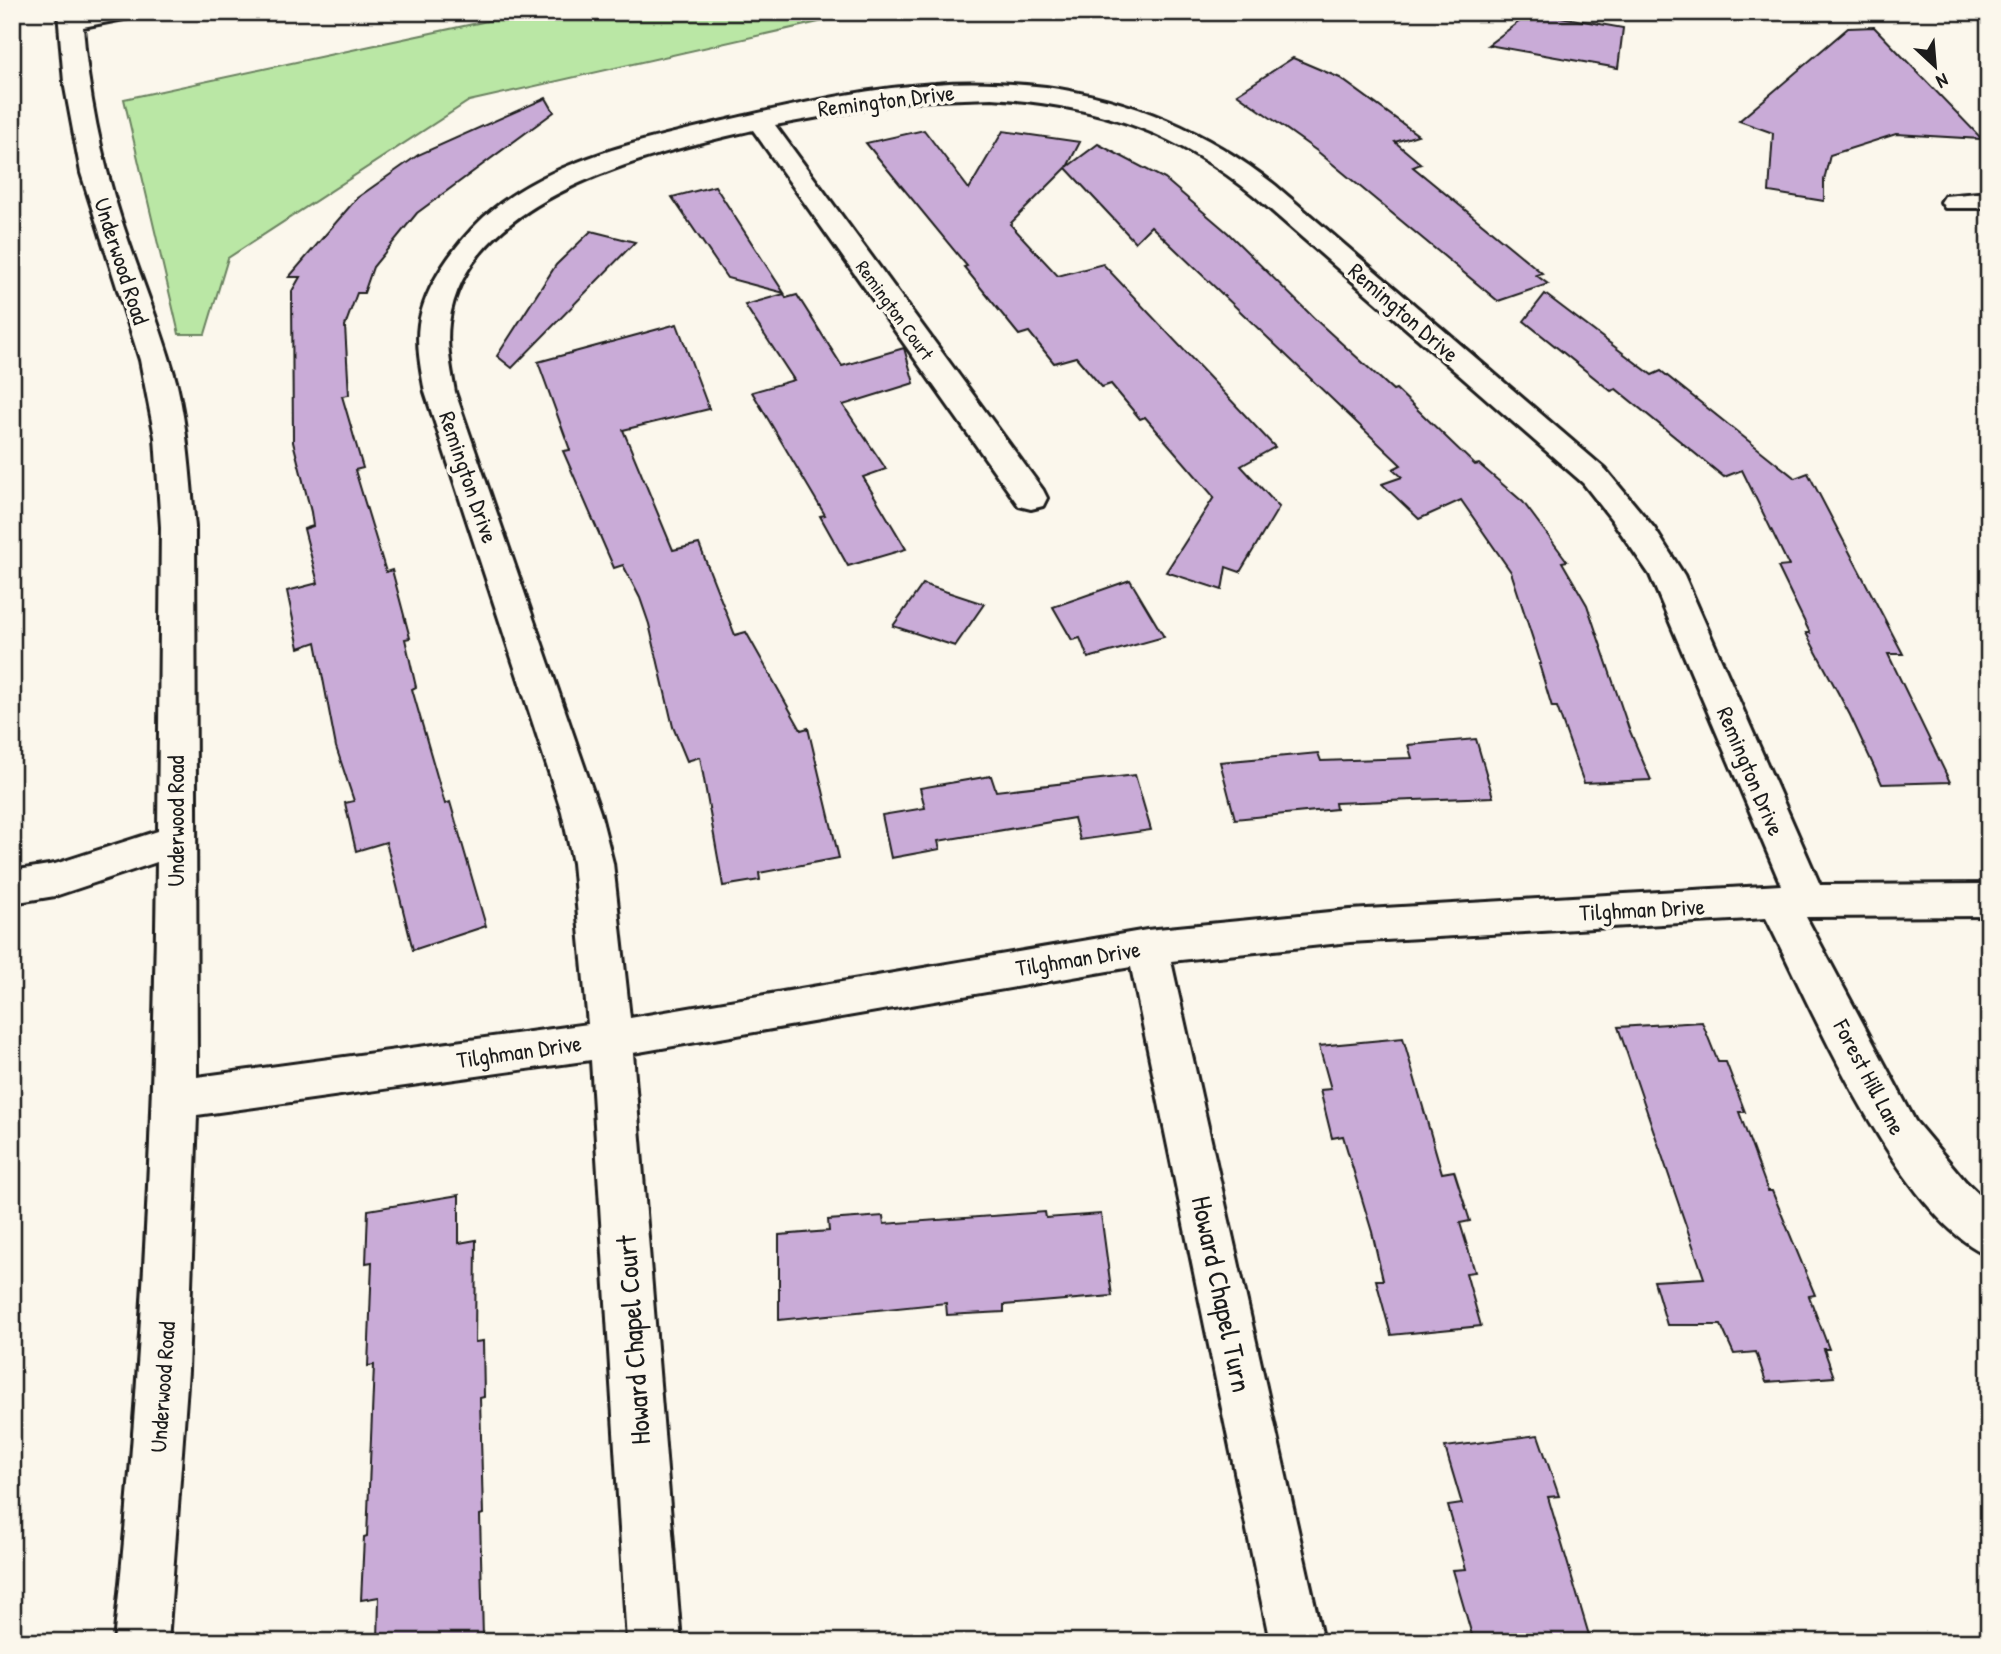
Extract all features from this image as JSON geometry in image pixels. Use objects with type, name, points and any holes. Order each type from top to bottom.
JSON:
[{"type":"street","points":[[70,17],[126,12]]},
{"type":"street","name":"Underwood Road","points":[[70,17],[86,139],[101,199],[128,273],[162,385],[172,450],[178,527],[175,1099],[167,1325],[154,1512],[141,1642]]},
{"type":"street","name":"Remington Drive","points":[[611,1038],[593,863],[581,812],[440,392],[433,352],[436,314],[454,273],[478,240],[506,214],[602,164],[662,144],[760,121],[852,100],[909,92],[966,90],[1027,93],[1085,102],[1141,117],[1184,135],[1228,162],[1594,476],[1649,543],[1667,575],[1792,901]]},
{"type":"street","name":"Remington Court","points":[[760,121],[1031,498]]},
{"type":"street","points":[[1955,202],[1989,200]]},
{"type":"street","points":[[12,887],[55,880],[175,841]]},
{"type":"street","name":"Tilghman Drive","points":[[175,1099],[611,1038],[1147,947],[1350,926],[1792,901],[1989,900]]},
{"type":"street","name":"Forest Hill Lane","points":[[1792,901],[1899,1135],[1950,1196],[1989,1234]]},
{"type":"street","name":"Howard Chapel Turn","points":[[1147,947],[1297,1642]]},
{"type":"street","name":"Howard Chapel Court","points":[[611,1038],[654,1642]]},
{"type":"green space","points":[[529,12],[863,12],[469,101],[228,258],[205,334],[179,334],[124,99]]},
{"type":"building","points":[[1532,12],[1623,28],[1618,68],[1488,45]]},
{"type":"building","points":[[1874,27],[1982,139],[1896,134],[1830,155],[1824,180],[1824,201],[1769,192],[1773,133],[1739,121],[1848,28]]},
{"type":"building","points":[[1293,58],[1340,78],[1418,135],[1395,142],[1421,164],[1413,167],[1542,273],[1536,275],[1548,284],[1498,301],[1317,151],[1237,94]]},
{"type":"building","points":[[546,98],[554,112],[417,213],[373,267],[364,293],[357,293],[345,326],[349,395],[342,396],[363,468],[355,470],[386,572],[392,570],[410,638],[405,639],[416,687],[412,689],[445,804],[450,802],[486,926],[413,950],[386,842],[356,851],[345,803],[354,801],[336,747],[316,642],[299,648],[287,591],[318,583],[304,529],[313,526],[311,512],[293,442],[292,291],[300,277],[289,277],[357,198],[418,155]]},
{"type":"building","points":[[924,130],[969,189],[1003,131],[1080,142],[1067,167],[1098,144],[1165,179],[1228,233],[1316,320],[1393,390],[1396,389],[1475,465],[1479,464],[1523,502],[1567,561],[1562,562],[1587,605],[1629,729],[1651,780],[1584,783],[1557,707],[1552,707],[1511,572],[1461,500],[1419,519],[1382,484],[1402,477],[1393,469],[1401,465],[1151,226],[1135,242],[1066,168],[1010,224],[1058,276],[1103,264],[1275,447],[1241,466],[1279,507],[1240,572],[1226,567],[1222,590],[1166,572],[1214,497],[1145,417],[1140,419],[1111,384],[1102,387],[1076,357],[1054,363],[1029,332],[1019,335],[964,267],[967,266],[866,143]]},
{"type":"building","points":[[715,186],[784,293],[727,278],[672,197]]},
{"type":"building","points":[[591,231],[635,242],[512,368],[497,356],[556,265]]},
{"type":"building","points":[[784,294],[786,298],[797,295],[842,366],[904,348],[914,383],[843,405],[886,469],[863,477],[906,549],[848,566],[820,516],[825,515],[752,392],[794,380],[745,305]]},
{"type":"building","points":[[1545,294],[1652,375],[1661,371],[1795,478],[1808,473],[1903,654],[1888,654],[1950,782],[1882,784],[1850,715],[1806,633],[1810,633],[1778,567],[1789,566],[1742,470],[1724,477],[1616,389],[1611,391],[1524,321]]},
{"type":"building","points":[[677,324],[709,409],[623,430],[673,550],[699,544],[735,635],[746,632],[801,730],[808,728],[839,858],[759,873],[760,880],[723,886],[700,757],[687,761],[673,727],[649,624],[640,598],[623,565],[614,568],[563,451],[570,450],[538,362]]},
{"type":"building","points":[[1130,580],[1164,637],[1088,658],[1080,638],[1072,640],[1053,607]]},
{"type":"building","points":[[923,584],[984,604],[955,646],[893,626]]},
{"type":"building","points":[[1476,739],[1493,797],[1335,803],[1336,809],[1235,819],[1220,762],[1318,753],[1321,761],[1412,758],[1408,745]]},
{"type":"building","points":[[1135,775],[1151,830],[1080,840],[1074,818],[938,841],[940,849],[891,858],[882,815],[925,808],[920,788],[991,776],[996,791]]},
{"type":"building","points":[[1702,1022],[1718,1062],[1726,1062],[1745,1112],[1739,1112],[1768,1191],[1772,1191],[1815,1295],[1809,1296],[1829,1349],[1824,1349],[1834,1377],[1766,1382],[1756,1352],[1734,1354],[1721,1325],[1667,1325],[1654,1281],[1704,1278],[1618,1027]]},
{"type":"building","points":[[1403,1038],[1442,1173],[1454,1171],[1470,1221],[1460,1223],[1475,1272],[1466,1273],[1481,1326],[1391,1335],[1376,1280],[1383,1280],[1372,1232],[1343,1136],[1332,1138],[1320,1090],[1331,1089],[1319,1046]]},
{"type":"building","points":[[459,1195],[459,1243],[476,1240],[475,1342],[483,1341],[484,1397],[480,1398],[483,1514],[480,1515],[483,1638],[464,1642],[378,1642],[379,1597],[361,1600],[364,1537],[367,1536],[374,1365],[368,1366],[372,1262],[366,1263],[368,1210]]},
{"type":"building","points":[[1045,1212],[1046,1218],[1101,1214],[1112,1296],[1004,1305],[1004,1312],[947,1315],[946,1303],[779,1320],[779,1235],[829,1231],[828,1220],[883,1216],[884,1224]]},
{"type":"building","points":[[1538,1435],[1559,1496],[1548,1497],[1591,1642],[1474,1642],[1453,1570],[1466,1569],[1448,1506],[1462,1504],[1445,1447]]}]
